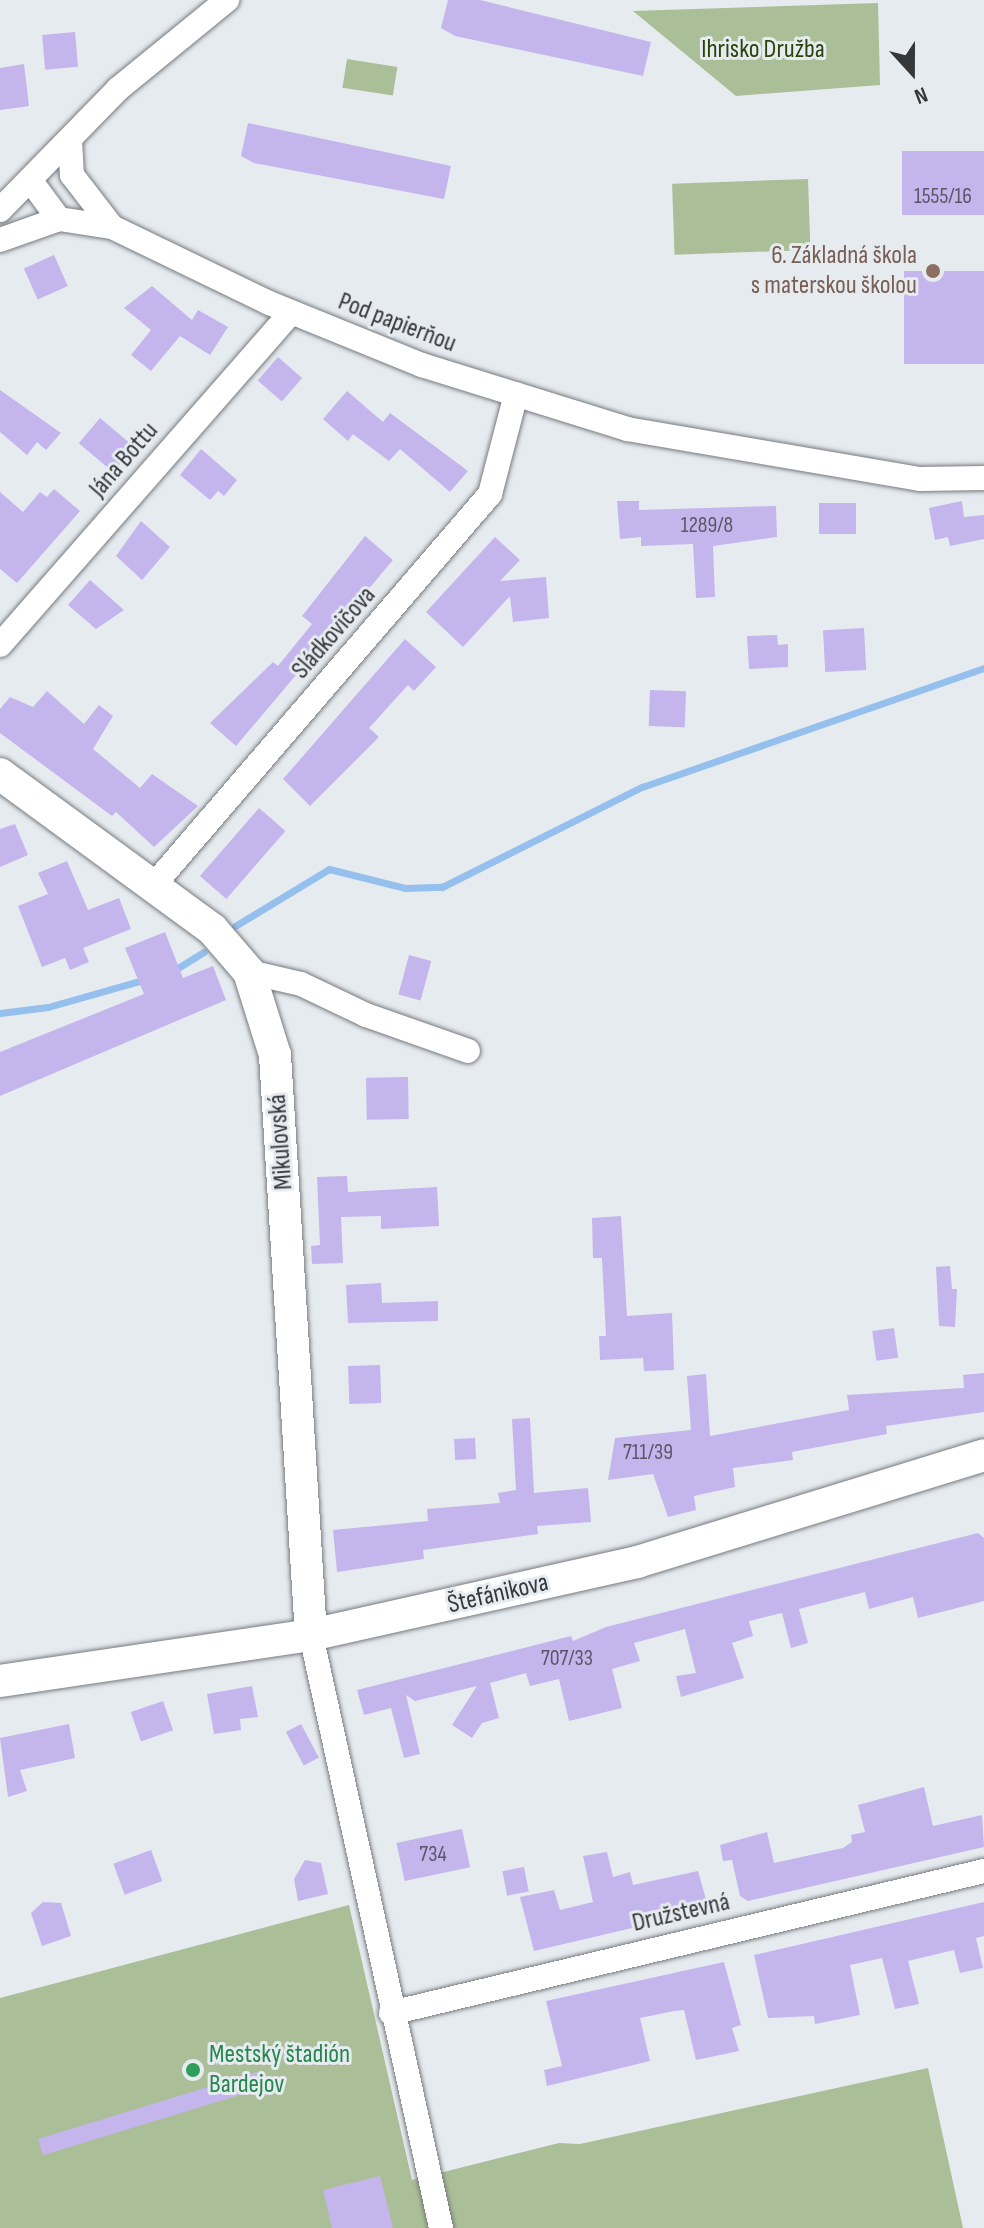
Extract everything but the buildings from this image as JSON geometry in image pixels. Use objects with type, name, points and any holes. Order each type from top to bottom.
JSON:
[{"type":"street","points":[[0,210],[118,89],[227,0]]},
{"type":"street","name":"Pod papierňou","points":[[70,139],[72,175],[112,227],[291,313],[516,394],[627,429],[920,479],[984,478]]},
{"type":"street","points":[[30,180],[59,219]]},
{"type":"street","points":[[0,240],[59,219],[112,227]]},
{"type":"street","name":"Jána Bottu","points":[[0,645],[291,313]]},
{"type":"street","name":"Sládkovičova","points":[[153,886],[490,494],[516,394]]},
{"type":"street","name":"Mikulovská","points":[[0,774],[212,929],[249,972],[275,1055],[311,1635]]},
{"type":"street","points":[[249,972],[301,984],[366,1015],[468,1051]]},
{"type":"street","name":"Štefánikova","points":[[0,1681],[311,1635],[637,1562],[984,1455]]},
{"type":"street","points":[[311,1635],[391,2013],[441,2228]]},
{"type":"street","name":"Družstevná","points":[[391,2013],[984,1871]]},
{"type":"green space","name":"Ihrisko Družba","points":[[878,3],[880,85],[736,96],[633,11]]},
{"type":"green space","points":[[347,59],[397,67],[393,96],[342,88]]},
{"type":"green space","points":[[808,179],[810,250],[675,255],[672,184]]},
{"type":"green space","name":"Mestský štadión Bardejov","points":[[349,1905],[412,2180],[559,2143],[580,2144],[928,2068],[963,2228],[0,2228],[0,1998]]},
{"type":"waterway","points":[[235,926],[329,869],[405,888],[442,887],[642,787],[984,668]]},
{"type":"waterway","points":[[173,971],[204,952]]},
{"type":"waterway","points":[[0,1013],[48,1007],[146,979]]},
{"type":"place","name":"6. Základná škola s materskou školou","points":[[933,271]]},
{"type":"place","name":"Mestský štadión Bardejov","points":[[193,2070]]}]
